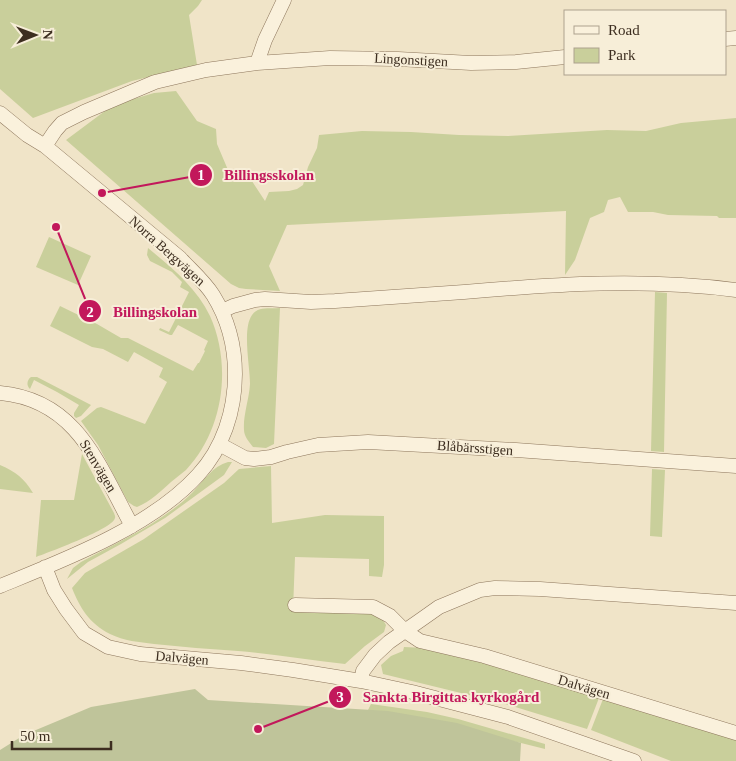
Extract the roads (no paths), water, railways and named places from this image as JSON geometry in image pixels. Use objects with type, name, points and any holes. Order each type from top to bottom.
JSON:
[{"type":"street","points":[[257,63],[265,40],[284,0]]},
{"type":"street","name":"Lingonstigen","points":[[45,146],[54,131],[62,123],[84,112],[155,82],[206,70],[257,63],[330,58],[471,63],[516,62],[564,57]]},
{"type":"street","name":"Norra Bergvägen","points":[[0,113],[26,135],[45,146],[180,258],[198,276],[212,293],[222,311],[229,329],[235,364],[235,389],[230,417],[211,459],[185,488],[132,526],[70,557],[0,586]]},
{"type":"street","points":[[222,311],[244,303],[264,299],[311,302],[605,282],[678,284],[736,290]]},
{"type":"street","name":"Stenvägen","points":[[0,393],[21,396],[48,408],[64,419],[77,432],[90,448],[132,526]]},
{"type":"street","name":"Blåbärsstigen","points":[[219,444],[245,458],[254,459],[271,457],[318,445],[368,442],[533,451],[736,466]]},
{"type":"street","name":"Dalvägen","points":[[45,567],[54,590],[84,633],[108,647],[140,654],[241,663],[361,681],[412,692],[508,717],[634,761]]},
{"type":"street","points":[[361,681],[364,671],[375,655],[390,642],[439,607],[480,590],[495,588],[540,589],[736,603]]},
{"type":"street","name":"Dalvägen","points":[[296,605],[373,607],[390,616],[405,631],[420,641],[484,656],[736,733]]},
{"type":"place","name":"Billingsskolan","points":[[102,193]]},
{"type":"place","name":"Billingskolan","points":[[56,227]]},
{"type":"place","name":"Sankta Birgittas kyrkogård","points":[[258,729]]}]
